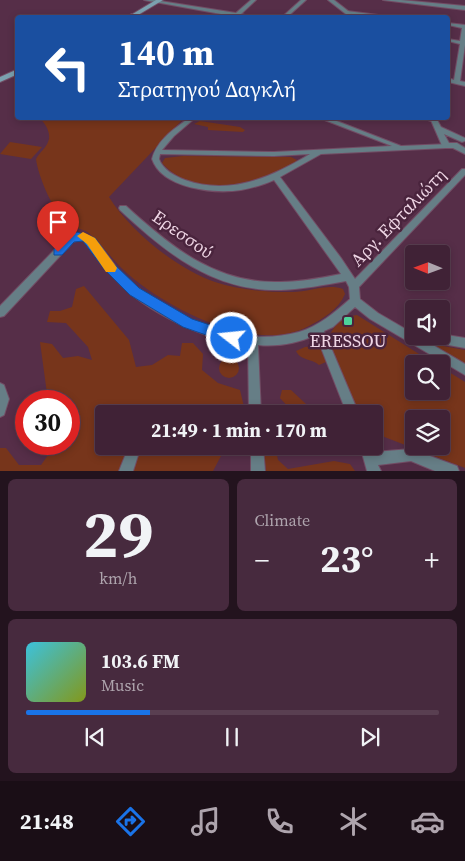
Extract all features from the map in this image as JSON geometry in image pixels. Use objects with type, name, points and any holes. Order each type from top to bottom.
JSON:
[{"type":"main road","points":[[132,15],[160,1]]},
{"type":"main road","points":[[0,80],[15,72]]},
{"type":"street","points":[[146,0],[242,15]]},
{"type":"street","points":[[193,6],[198,0]]},
{"type":"street","points":[[238,14],[254,0]]},
{"type":"street","points":[[286,15],[304,0]]},
{"type":"street","points":[[331,0],[351,15]]},
{"type":"street","points":[[386,0],[465,8]]},
{"type":"street","points":[[347,12],[370,15]]},
{"type":"street","points":[[450,24],[465,27],[457,82]]},
{"type":"street","points":[[450,40],[463,42]]},
{"type":"street","points":[[450,80],[465,84]]},
{"type":"street","points":[[190,120],[158,152],[156,161],[162,170],[186,183],[207,188],[227,189],[248,186],[276,177],[321,151]]},
{"type":"street","points":[[329,120],[401,148]]},
{"type":"street","points":[[435,120],[450,146]]},
{"type":"street","points":[[440,129],[463,140]]},
{"type":"street","points":[[450,146],[455,142],[463,140]]},
{"type":"street","points":[[158,152],[253,154],[450,146],[465,152]]},
{"type":"street","name":"Αργ. Εφταλιώτη","points":[[354,286],[465,171]]},
{"type":"street","points":[[0,313],[70,239],[82,236],[91,241],[120,279],[134,291],[168,313],[214,333],[252,342],[292,340],[319,330],[341,316],[355,301],[354,286],[346,277],[338,261],[276,177]]},
{"type":"street","name":"Ερεσσού","points":[[123,208],[169,249],[217,277],[257,286],[284,286],[307,285],[346,277]]},
{"type":"street","points":[[355,301],[374,316],[465,370]]},
{"type":"street","points":[[319,330],[349,405]]},
{"type":"street","points":[[399,331],[405,332]]},
{"type":"street","points":[[450,341],[465,343]]},
{"type":"street","points":[[252,342],[255,405]]},
{"type":"street","points":[[0,389],[3,399],[0,411]]},
{"type":"street","points":[[126,471],[131,455]]},
{"type":"street","points":[[257,455],[258,471]]},
{"type":"street","points":[[370,459],[411,455],[452,471]]},
{"type":"shaded area","points":[[41,120],[182,120],[109,197],[129,223],[170,258],[200,276],[215,282],[243,289],[271,292],[297,292],[337,287],[343,289],[345,294],[339,305],[309,326],[289,333],[266,335],[219,326],[195,316],[152,293],[123,269],[90,234],[70,225],[58,213],[43,185],[37,166],[36,159],[49,139],[45,125]]},
{"type":"shaded area","points":[[200,121],[240,127],[245,130],[243,132],[208,130],[208,127],[194,124]]},
{"type":"shaded area","points":[[10,142],[42,147],[31,159],[0,154]]},
{"type":"shaded area","points":[[183,156],[291,157],[297,160],[286,168],[260,178],[230,185],[215,186],[186,180],[173,173],[162,163],[165,158]]},
{"type":"shaded area","points":[[84,286],[129,340],[136,367],[152,365],[168,355],[180,356],[182,343],[193,343],[203,354],[202,370],[218,383],[240,390],[244,405],[95,405],[95,455],[221,455],[213,471],[0,471],[0,448],[6,448],[19,465],[41,465],[48,455],[80,455],[80,390],[47,390],[40,342],[52,344],[63,358],[78,356],[92,360],[88,347],[66,323],[47,322],[50,311],[60,311],[72,307],[76,289]]},
{"type":"shaded area","points":[[357,315],[421,355],[405,355],[405,400],[450,400],[450,373],[465,382],[465,468],[431,455],[450,455],[450,410],[405,410],[405,445],[383,436],[383,405],[353,405],[328,342],[334,327],[346,318]]},
{"type":"shaded area","points":[[320,345],[325,353],[326,362],[319,365],[303,358],[296,351],[305,347]]},
{"type":"shaded area","points":[[437,345],[465,350],[465,366],[450,357],[450,355],[436,349]]},
{"type":"shaded area","points":[[229,358],[236,361],[239,368],[236,375],[229,378],[222,375],[219,368],[222,361]]},
{"type":"shaded area","points":[[282,390],[291,390],[306,405],[287,405],[280,398]]},
{"type":"shaded area","points":[[264,455],[277,455],[278,460],[288,469],[334,461],[350,464],[355,471],[266,471]]},
{"type":"slow traffic","points":[[83,236],[91,241],[111,268]]},
{"type":"place","name":"ERESSOU","points":[[348,321]]},
{"type":"route","points":[[58,252],[70,239],[77,236],[86,237],[91,241],[109,267],[134,291],[187,323],[232,338]]}]
